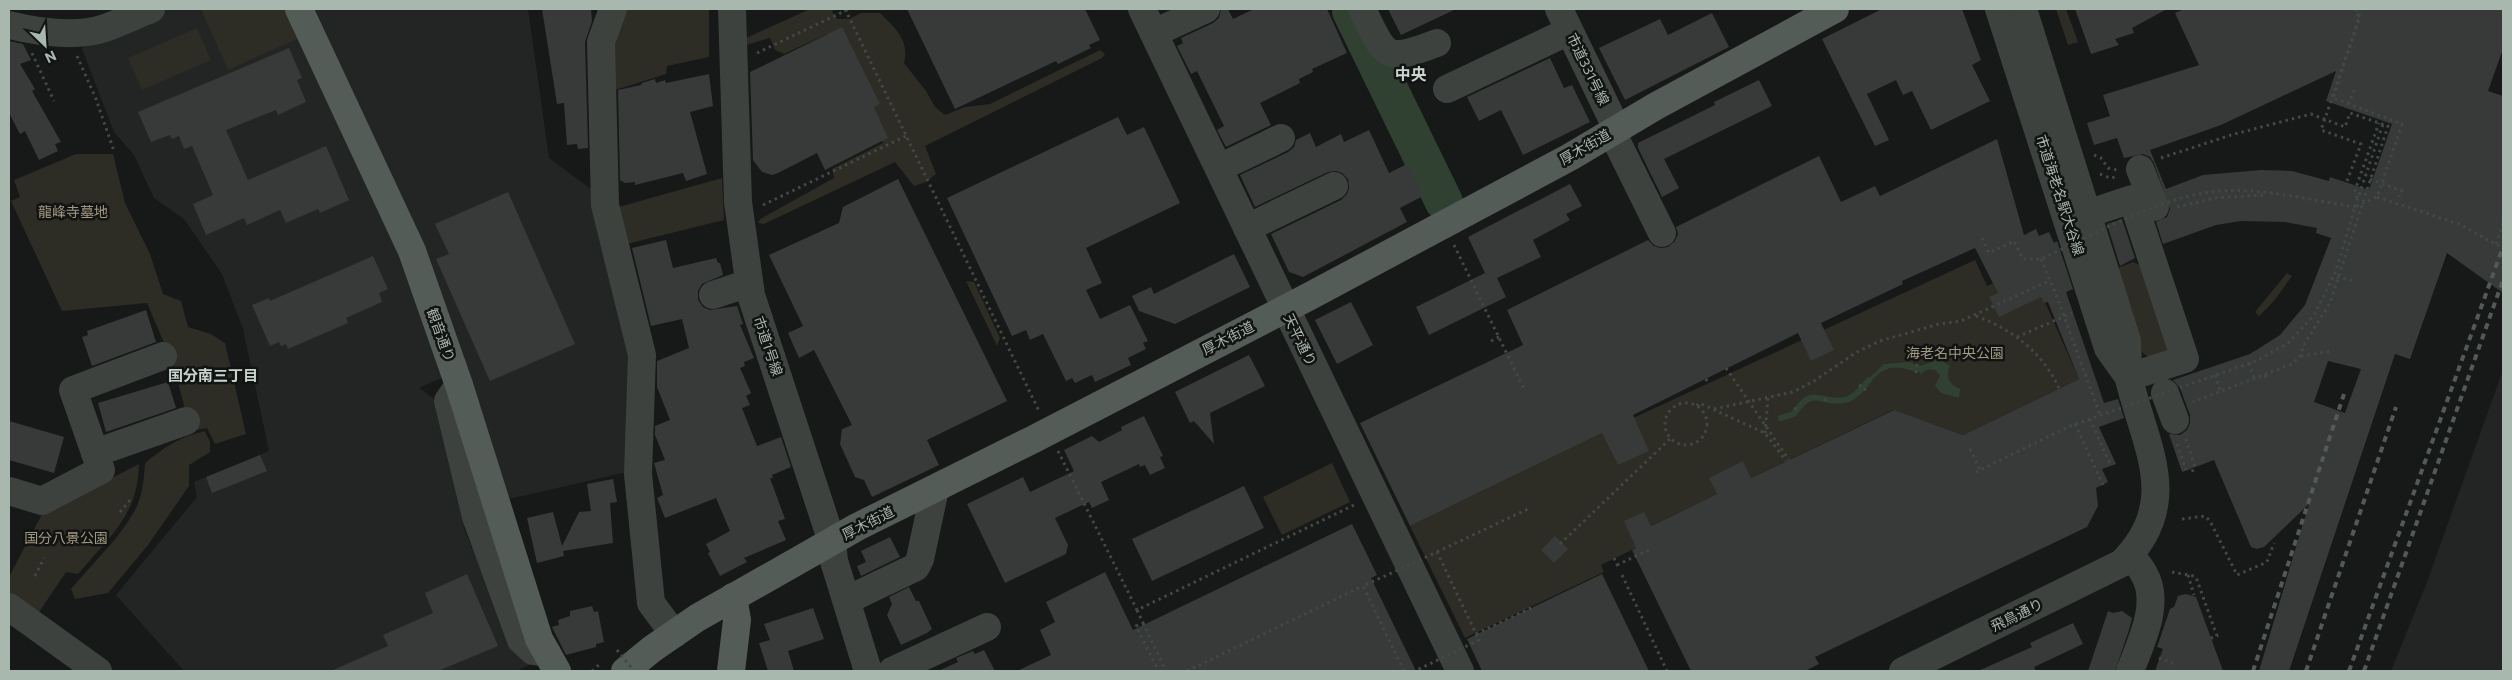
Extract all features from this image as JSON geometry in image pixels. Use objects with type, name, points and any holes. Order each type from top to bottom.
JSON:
[{"type":"main road","name":"観音通り","points":[[299,9],[412,251],[459,384],[539,640],[552,662]]},
{"type":"main road","name":"厚木街道","points":[[621,661],[674,634],[732,597],[832,542],[1285,309],[1570,157],[1615,130],[1835,9]]},
{"type":"main road","points":[[731,671],[737,620],[732,597]]},
{"type":"street","points":[[15,26],[66,33],[104,28],[151,9]]},
{"type":"street","points":[[613,9],[601,42],[605,205],[642,355],[638,474],[651,604],[674,634]]},
{"type":"street","name":"市道1号線","points":[[732,9],[738,202],[750,283],[771,359],[779,377],[832,542],[834,560],[868,671]]},
{"type":"street","name":"天平通り","points":[[1142,9],[1460,671]]},
{"type":"street","points":[[1154,33],[1206,9]]},
{"type":"street","points":[[1362,9],[1382,47],[1390,54],[1400,55],[1438,43]]},
{"type":"street","name":"市道海老名駅大谷線","points":[[1999,9],[2078,217]]},
{"type":"street","name":"市道海老名駅大谷線","points":[[2023,9],[2078,217],[2108,348],[2129,378],[2152,454],[2157,483],[2154,508],[2146,529],[2130,556]]},
{"type":"street","points":[[1447,89],[1564,20]]},
{"type":"street","name":"市道331号線","points":[[1564,20],[1660,228]]},
{"type":"street","points":[[1219,168],[1281,138]]},
{"type":"street","points":[[2140,166],[2155,207]]},
{"type":"street","points":[[1247,228],[1334,186]]},
{"type":"street","points":[[2078,217],[2132,198],[2185,359],[2129,378]]},
{"type":"street","points":[[713,295],[750,283]]},
{"type":"street","points":[[9,491],[42,501],[101,470],[73,390],[163,356]]},
{"type":"street","points":[[2165,393],[2180,424]]},
{"type":"street","points":[[96,453],[186,421]]},
{"type":"street","points":[[847,600],[916,567],[920,559],[934,489]]},
{"type":"street","points":[[2130,556],[2144,573],[2151,593],[2150,609],[2130,671]]},
{"type":"street","name":"飛鳥通り","points":[[1903,671],[2122,563],[2130,556]]},
{"type":"street","points":[[9,608],[98,671]]},
{"type":"street","points":[[892,671],[987,627]]},
{"type":"path","points":[[749,56],[847,9],[906,136],[1041,414]]},
{"type":"path","points":[[2355,9],[2359,17],[2333,98],[2402,124],[2377,197]]},
{"type":"path","points":[[2347,181],[2361,144],[2321,130],[2360,17],[2355,9]]},
{"type":"path","points":[[15,26],[54,101]]},
{"type":"path","points":[[66,33],[96,99],[114,151]]},
{"type":"path","points":[[2348,104],[2355,88]]},
{"type":"path","points":[[2092,154],[2101,158],[2108,168],[2116,171],[2140,166],[2231,135],[2311,114],[2345,127],[2350,113],[2388,126],[2330,303],[2305,343],[2300,356],[2292,364],[2192,402],[2180,424],[2186,470]]},
{"type":"path","points":[[1970,449],[1978,471],[2074,424],[2249,363],[2288,343],[2314,315],[2336,271],[2355,207],[2359,186],[2381,123]]},
{"type":"path","points":[[757,207],[906,136]]},
{"type":"path","points":[[2099,173],[2110,178],[2124,176],[2140,166]]},
{"type":"path","points":[[2370,179],[2402,191],[2399,197]]},
{"type":"path","points":[[1982,238],[1990,253],[2014,241],[2023,259],[2041,259],[2155,207],[2211,192],[2264,194],[2355,207],[2377,197],[2459,224],[2503,248]]},
{"type":"path","points":[[2215,198],[2264,194]]},
{"type":"path","points":[[2496,244],[2503,223]]},
{"type":"path","points":[[1451,238],[1524,389]]},
{"type":"path","points":[[2041,259],[2051,280],[2100,414]]},
{"type":"path","points":[[2337,277],[2354,281]]},
{"type":"path","points":[[1714,410],[1793,392],[1814,381],[1834,366],[1880,341],[1975,316],[2051,280]]},
{"type":"path","points":[[2016,337],[2078,310]]},
{"type":"path","points":[[1975,316],[2016,337],[2045,362],[2059,388]]},
{"type":"path","points":[[1491,341],[1499,337]]},
{"type":"path","points":[[2300,356],[2332,351]]},
{"type":"path","points":[[2249,363],[2256,384]]},
{"type":"path","points":[[1916,373],[1917,364]]},
{"type":"path","points":[[1697,406],[1700,403],[1765,433],[1787,460],[1726,368]]},
{"type":"path","points":[[2215,375],[2222,394],[2225,396]]},
{"type":"path","points":[[2265,375],[2267,380]]},
{"type":"path","points":[[1706,379],[1708,383]]},
{"type":"path","points":[[1859,385],[1866,390]]},
{"type":"path","points":[[1825,401],[1826,395]]},
{"type":"path","points":[[1765,433],[1768,398]]},
{"type":"path","points":[[1684,403],[1697,406],[1706,415],[1705,434],[1695,443],[1689,445],[1682,444],[1671,438],[1667,433],[1666,420],[1672,408],[1684,403]]},
{"type":"path","points":[[1794,408],[1800,411]]},
{"type":"path","points":[[2090,419],[2111,466]]},
{"type":"path","points":[[2074,424],[2103,485]]},
{"type":"path","points":[[2180,424],[2195,467],[2191,473]]},
{"type":"path","points":[[1560,544],[1671,438]]},
{"type":"path","points":[[1056,449],[1165,669]]},
{"type":"path","points":[[120,512],[130,500]]},
{"type":"path","points":[[1137,610],[1361,502]]},
{"type":"path","points":[[1187,671],[1530,508]]},
{"type":"path","points":[[2182,519],[2205,516],[2210,520],[2236,575],[2267,562],[2274,543]]},
{"type":"path","points":[[1614,558],[1618,566],[1651,549]]},
{"type":"path","points":[[1415,671],[1479,640],[1437,552]]},
{"type":"path","points":[[35,576],[44,558]]},
{"type":"path","points":[[2172,572],[2194,576],[2197,580],[2217,636],[2211,638]]},
{"type":"path","points":[[1622,575],[1667,671]]},
{"type":"path","points":[[2187,575],[2194,595]]},
{"type":"path","points":[[1363,586],[1404,671]]},
{"type":"path","points":[[1476,634],[1533,607]]},
{"type":"path","points":[[1143,623],[1136,626],[1157,668]]},
{"type":"path","points":[[2156,658],[2175,664]]},
{"type":"path","points":[[621,661],[634,671]]},
{"type":"shaded area","points":[[168,9],[295,9],[404,251],[446,376],[419,388],[433,398],[465,531],[485,580],[542,659],[516,671],[184,671],[116,595],[197,497],[194,482],[269,451],[243,329],[222,274],[184,219],[154,198],[134,155],[114,132],[82,49],[85,43]]},
{"type":"shaded area","points":[[315,9],[528,9],[549,158],[600,196],[637,351],[636,470],[509,499],[381,155]]},
{"type":"shaded area","points":[[1939,359],[1950,366],[1948,377],[1953,385],[1960,389],[1959,398],[1941,393],[1935,386],[1940,375],[1935,370],[1927,369],[1920,375],[1921,366]]},
{"type":"shaded area","points":[[1913,363],[1913,371],[1898,368],[1886,369],[1866,386],[1863,384],[1884,364]]},
{"type":"shaded area","points":[[2503,370],[2503,671],[2391,671],[2427,582]]},
{"type":"green space","points":[[201,9],[289,9],[301,37],[228,70]]},
{"type":"green space","points":[[621,9],[709,9],[709,57],[667,66],[666,74],[609,92],[607,44]]},
{"type":"green space","points":[[810,9],[834,9],[832,12],[837,19],[849,19],[861,13],[880,13],[896,29],[903,41],[905,48],[904,63],[926,91],[935,107],[945,115],[965,107],[990,104],[1100,50],[1105,54],[1102,58],[925,146],[936,174],[926,182],[914,186],[895,162],[764,224],[758,223],[760,219],[834,178],[832,169],[883,143],[831,36],[827,34],[784,54],[775,50],[770,38],[746,45],[746,38]]},
{"type":"green space","points":[[2056,9],[2066,9],[2078,42],[2068,45]]},
{"type":"green space","points":[[197,28],[211,60],[142,90],[128,58]]},
{"type":"green space","name":"龍峰寺墓地","points":[[76,154],[113,154],[125,203],[150,254],[163,294],[181,301],[188,327],[211,334],[225,343],[246,434],[215,444],[207,428],[191,431],[173,364],[147,303],[62,311],[11,201],[20,197],[14,180]]},
{"type":"green space","points":[[722,178],[724,220],[623,245],[615,208]]},
{"type":"green space","name":"海老名中央公園","points":[[1975,260],[1987,286],[2029,266],[2079,379],[1963,435],[1893,410],[1642,530],[1648,542],[1601,565],[1604,572],[1465,638],[1410,526],[1618,425]]},
{"type":"green space","points":[[2133,262],[2144,267],[2169,351],[2150,359],[2142,352],[2115,269]]},
{"type":"green space","points":[[2287,273],[2292,276],[2274,301],[2259,316],[2255,312]]},
{"type":"green space","points":[[966,281],[974,282],[1000,338],[997,346]]},
{"type":"green space","points":[[205,431],[210,442],[210,452],[189,465],[189,486],[148,545],[108,593],[75,599],[71,589],[124,528],[137,506],[142,490],[145,463],[173,443]]},
{"type":"green space","points":[[1332,463],[1350,502],[1282,535],[1263,497]]},
{"type":"green space","name":"国分八景公園","points":[[139,464],[133,498],[120,525],[78,574],[66,572],[35,618],[9,599],[9,577],[42,514]]},
{"type":"building","points":[[542,9],[591,9],[592,21],[585,42],[588,148],[578,149],[577,144],[567,145],[564,103],[557,104]]},
{"type":"building","points":[[907,9],[1085,9],[1100,40],[1089,45],[1091,48],[1058,64],[1056,61],[955,109]]},
{"type":"building","points":[[1221,9],[1228,9],[1233,19],[1254,9],[1327,9],[1347,53],[1312,69],[1313,72],[1299,79],[1300,83],[1260,103],[1271,125],[1226,147],[1217,130],[1224,126],[1197,71],[1191,74],[1177,46],[1183,43],[1181,38],[1213,23],[1219,18]]},
{"type":"building","points":[[1388,9],[1456,9],[1401,35]]},
{"type":"building","points":[[1882,9],[1962,9],[1981,60],[1972,65],[1990,101],[1931,130],[1912,91],[1903,95],[1896,80],[1867,94],[1889,140],[1875,146],[1822,39]]},
{"type":"building","points":[[2075,9],[2167,9],[2132,28],[2134,33],[2115,39],[2119,45],[2091,54]]},
{"type":"building","points":[[2184,9],[2503,9],[2503,49],[2488,91],[2503,96],[2503,293],[2447,253],[2410,359],[2395,354],[2289,671],[2259,671],[2309,504],[2264,547],[2257,549],[2251,547],[2214,460],[2182,472],[2169,434],[2180,435],[2187,430],[2190,423],[2190,415],[2180,388],[2173,380],[2250,354],[2280,335],[2305,305],[2331,238],[2316,233],[2317,228],[2285,222],[2241,221],[2216,225],[2163,244],[2156,222],[2167,217],[2170,209],[2154,163],[2150,157],[2143,154],[2124,158],[2117,138],[2094,145],[2087,123],[2110,116],[2103,95],[2199,65],[2175,13]],"holes":[[[2336,71],[2326,101],[2392,124],[2369,190],[2330,177],[2329,181],[2292,171],[2261,170],[2203,175],[2166,189],[2150,150],[2221,125]],[[2328,361],[2361,369],[2345,413],[2314,402]]]},
{"type":"building","points":[[1712,13],[1729,47],[1625,100],[1599,48],[1660,19],[1668,35]]},
{"type":"building","points":[[842,27],[880,104],[874,107],[888,138],[825,170],[817,153],[778,173],[772,175],[762,172],[753,160],[750,72]]},
{"type":"building","points":[[9,41],[23,44],[31,60],[20,64],[35,89],[32,91],[61,142],[55,144],[58,151],[39,160],[25,131],[20,134],[9,113]]},
{"type":"building","points":[[289,48],[302,78],[297,80],[306,102],[278,115],[276,110],[226,130],[248,180],[326,146],[349,200],[320,213],[318,209],[286,223],[280,210],[247,225],[244,218],[206,235],[193,204],[213,195],[192,146],[184,149],[179,136],[172,139],[170,135],[151,142],[138,112]]},
{"type":"building","points":[[1550,58],[1564,88],[1572,85],[1590,122],[1523,155],[1501,110],[1479,121],[1467,97]]},
{"type":"building","points":[[709,74],[713,106],[690,112],[707,174],[686,181],[683,173],[635,185],[635,182],[625,183],[620,180],[618,90],[641,85],[655,79],[656,83],[665,80],[666,83]]},
{"type":"building","points":[[1759,80],[1772,106],[1664,159],[1679,188],[1662,197],[1638,148],[1638,143],[1715,105],[1714,102]]},
{"type":"building","points":[[1118,117],[1127,135],[1144,127],[1180,203],[1086,248],[1102,283],[1086,290],[1100,319],[1130,305],[1148,341],[1143,343],[1146,349],[1128,358],[1131,365],[1095,382],[1092,375],[1075,383],[1072,378],[1066,381],[1043,334],[1030,340],[1026,330],[1012,336],[947,198]]},
{"type":"building","points":[[1369,130],[1389,173],[1407,164],[1423,196],[1400,208],[1407,222],[1303,277],[1289,272],[1271,234],[1341,200],[1347,194],[1349,188],[1348,179],[1342,173],[1336,171],[1328,172],[1255,207],[1240,175],[1288,152],[1294,147],[1296,140],[1310,133],[1316,147],[1341,134],[1344,142]]},
{"type":"building","points":[[1997,139],[2024,235],[2036,229],[2039,236],[2049,232],[2054,243],[2057,241],[2073,289],[2066,292],[2104,403],[2118,399],[2124,418],[2099,427],[2116,464],[2102,469],[2108,482],[2096,488],[2098,506],[2087,527],[1815,657],[1819,664],[1805,671],[1691,671],[1632,550],[1636,548],[1624,521],[1644,512],[1651,526],[1717,494],[1709,478],[1743,461],[1751,478],[1894,410],[1963,435],[2079,379],[2048,302],[2044,303],[2041,297],[1999,317],[1989,297],[1998,293],[1975,248],[1902,281],[1903,284],[1821,323],[1834,350],[1811,361],[1798,333],[1633,415],[1649,451],[1618,465],[1602,433],[1410,526],[1360,423],[1523,345],[1507,310],[1648,240],[1654,246],[1668,247],[1675,241],[1678,234],[1676,227],[1819,156],[1841,202],[1875,186],[1880,196]]},
{"type":"building","points":[[898,179],[1007,401],[927,440],[939,465],[872,497],[864,480],[855,477],[840,444],[842,429],[852,425],[814,350],[799,358],[788,333],[803,326],[769,255],[839,223],[843,207]]},
{"type":"building","points":[[1570,184],[1582,206],[1566,214],[1570,220],[1533,240],[1541,257],[1497,278],[1506,297],[1429,335],[1416,307],[1485,273],[1468,237]]},
{"type":"building","points":[[508,192],[575,344],[490,381],[436,259],[449,254],[435,224]]},
{"type":"building","points":[[2122,219],[2135,258],[2120,266],[2107,224]]},
{"type":"building","points":[[666,240],[673,268],[716,258],[718,263],[720,263],[723,275],[702,284],[698,291],[698,300],[703,307],[710,310],[737,306],[743,324],[740,325],[754,358],[744,362],[745,366],[740,368],[751,393],[746,396],[750,405],[742,408],[757,446],[781,437],[791,467],[772,475],[773,478],[770,478],[785,519],[778,521],[786,540],[744,558],[747,562],[720,576],[708,553],[710,552],[706,544],[730,531],[716,498],[665,518],[657,498],[663,495],[654,463],[665,460],[655,435],[655,426],[670,420],[657,387],[657,361],[689,348],[682,319],[651,326],[632,248]]},
{"type":"building","points":[[1234,254],[1250,287],[1175,324],[1139,311],[1132,296],[1151,287],[1154,294]]},
{"type":"building","points":[[373,256],[388,289],[379,293],[382,302],[346,318],[348,323],[288,349],[286,344],[281,346],[279,342],[270,346],[252,305],[269,298],[270,301]]},
{"type":"building","points":[[1351,302],[1373,345],[1337,364],[1315,320]]},
{"type":"building","points":[[146,310],[156,342],[92,366],[82,337],[88,335],[87,331]]},
{"type":"building","points":[[1249,355],[1265,386],[1210,413],[1214,444],[1194,421],[1190,423],[1175,392]]},
{"type":"building","points":[[168,382],[176,408],[106,432],[98,403]]},
{"type":"building","points":[[1144,416],[1163,456],[1160,457],[1165,468],[1150,475],[1145,465],[1140,467],[1139,464],[1101,482],[1109,500],[1092,508],[1089,502],[1055,518],[1068,545],[1066,554],[1005,583],[967,504],[1023,477],[1030,492],[1074,471],[1064,450],[1092,436],[1099,442],[1122,430],[1121,427]]},
{"type":"building","points":[[9,421],[64,437],[54,473],[9,460]]},
{"type":"building","points":[[260,455],[267,471],[212,493],[206,477]]},
{"type":"building","points":[[613,479],[617,502],[610,503],[613,543],[563,551],[564,556],[537,563],[527,518],[553,512],[562,546],[579,512],[591,511],[587,484]]},
{"type":"building","points":[[1244,486],[1264,528],[1152,581],[1132,539]]},
{"type":"building","points":[[1352,524],[1377,575],[1371,578],[1416,671],[1017,671],[1051,655],[1040,630],[1055,622],[1046,602],[1105,572],[1133,630]]},
{"type":"building","points":[[1555,536],[1568,549],[1554,563],[1541,550]]},
{"type":"building","points":[[890,537],[900,557],[861,576],[857,566],[866,562],[861,551]]},
{"type":"building","points":[[467,574],[498,646],[438,671],[331,671],[388,646],[383,635],[433,613],[425,593]]},
{"type":"building","points":[[1602,574],[1649,671],[1482,671],[1467,639]]},
{"type":"building","points":[[909,587],[916,601],[919,601],[932,629],[901,645],[887,615],[892,604],[889,597]]},
{"type":"building","points":[[2186,594],[2196,597],[2223,671],[2155,671],[2163,649],[2157,647],[2170,609],[2174,607],[2178,596]]},
{"type":"building","points":[[592,606],[594,612],[598,611],[604,642],[596,644],[596,647],[566,655],[552,627],[559,625],[558,620],[570,616],[570,611]]},
{"type":"building","points":[[813,608],[824,639],[788,651],[794,671],[768,671],[759,643],[770,640],[764,624]]},
{"type":"building","points":[[2108,611],[2113,613],[2122,611],[2132,618],[2129,630],[2115,671],[2088,671]]},
{"type":"building","points":[[2073,623],[2083,644],[2034,667],[2036,671],[1978,671],[2032,647],[2030,643]]},
{"type":"building","points":[[984,650],[995,671],[938,671],[958,662],[956,658],[973,651],[975,654]]},
{"type":"waterway","points":[[1351,11],[1444,202]]},
{"type":"waterway","points":[[1906,366],[1921,369],[1927,367]]},
{"type":"waterway","points":[[1781,418],[1794,414],[1806,400],[1812,398],[1836,401],[1849,399],[1859,392],[1869,380]]},
{"type":"railway","points":[[2349,671],[2503,247]]},
{"type":"railway","points":[[2364,671],[2503,280]]},
{"type":"railway","points":[[2253,671],[2344,394]]},
{"type":"railway","points":[[2306,671],[2396,407]]},
{"type":"district","name":"中央","points":[[1411,74]]},
{"type":"district","name":"国分南三丁目","points":[[213,376]]}]
